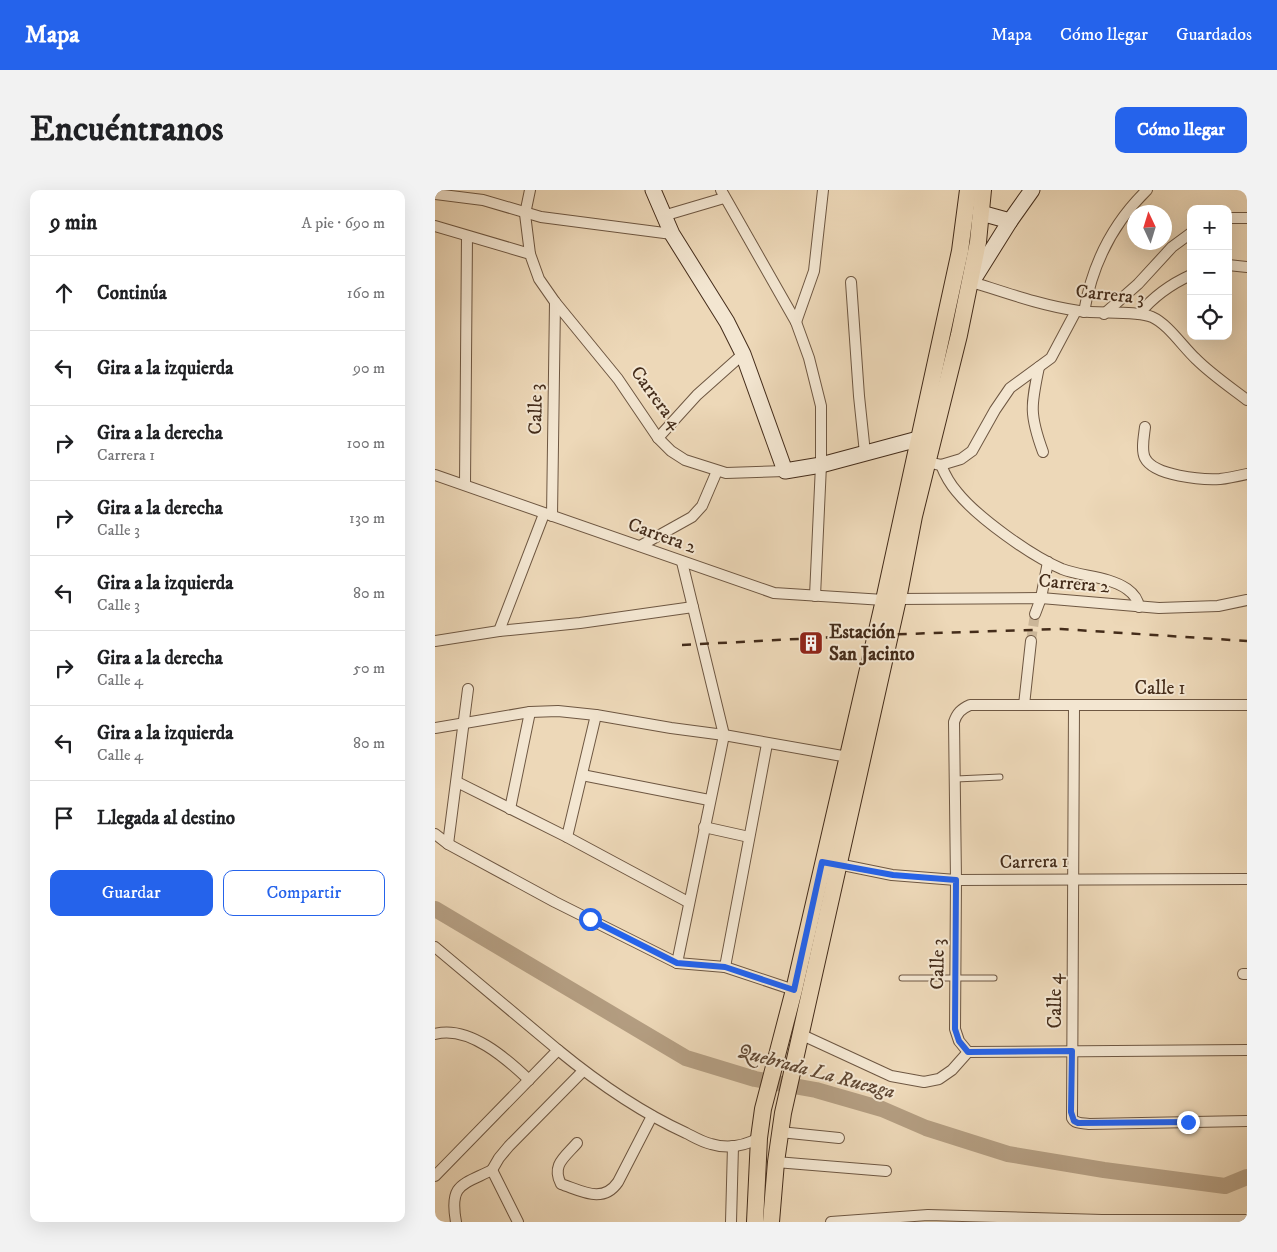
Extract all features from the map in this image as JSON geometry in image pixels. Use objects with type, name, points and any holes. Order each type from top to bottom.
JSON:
[{"type":"main road","points":[[773,1218],[776,1162],[783,1113],[798,1042],[848,758],[927,462],[925,439],[960,251],[968,190]]},
{"type":"main road","points":[[925,439],[959,335],[978,242],[983,190]]},
{"type":"main road","points":[[755,1222],[759,1138],[763,1109],[779,1044],[830,863],[891,600]]},
{"type":"street","name":"Carrera 4","points":[[530,190],[525,214],[530,254],[539,279],[555,302],[618,379],[658,438],[671,451],[685,460],[726,473],[785,471],[821,465],[925,439]]},
{"type":"street","points":[[653,190],[671,234],[727,322],[743,354],[785,471]]},
{"type":"street","points":[[795,322],[814,271],[823,190]]},
{"type":"street","points":[[970,285],[1006,227],[1032,190]]},
{"type":"street","points":[[927,462],[961,458],[972,451],[1010,388],[1051,358],[1080,311],[1092,276],[1107,242],[1132,204],[1147,190]]},
{"type":"street","points":[[435,194],[481,195],[525,214],[541,218],[671,234]]},
{"type":"street","points":[[663,216],[722,194],[795,322],[809,358],[821,406],[821,465],[815,596]]},
{"type":"street","points":[[981,213],[1006,227]]},
{"type":"street","points":[[1232,218],[1247,218]]},
{"type":"street","points":[[435,226],[530,254]]},
{"type":"street","points":[[960,251],[1006,227]]},
{"type":"street","points":[[465,484],[467,236]]},
{"type":"street","points":[[1104,314],[1138,284],[1172,247],[1187,236]]},
{"type":"street","points":[[1232,265],[1247,267]]},
{"type":"street","points":[[1139,314],[1166,289],[1187,277]]},
{"type":"street","points":[[851,282],[865,453]]},
{"type":"street","name":"Carrera 3","points":[[970,285],[1080,311],[1104,314],[1139,314],[1152,317],[1163,325],[1197,361],[1247,400]]},
{"type":"street","name":"Calle 3","points":[[548,515],[555,302]]},
{"type":"street","points":[[658,438],[697,395],[743,354]]},
{"type":"street","points":[[1039,367],[1031,409],[1033,422],[1043,452]]},
{"type":"street","points":[[1145,427],[1144,456],[1149,464],[1162,471],[1184,476],[1220,479],[1247,474]]},
{"type":"street","points":[[927,462],[971,507],[1001,531],[1062,569],[1111,581],[1128,589],[1138,599],[1139,607]]},
{"type":"street","points":[[640,546],[692,517],[702,506],[717,471]]},
{"type":"street","name":"Carrera 2","points":[[435,475],[774,594],[891,600],[1041,598],[1139,607],[1217,606],[1247,600]]},
{"type":"street","points":[[499,630],[548,515]]},
{"type":"street","points":[[677,963],[709,800],[724,735],[682,562]]},
{"type":"street","points":[[1035,614],[1041,598],[1048,562]]},
{"type":"street","points":[[435,640],[499,630],[580,623],[693,608]]},
{"type":"street","points":[[1024,705],[1031,640]]},
{"type":"street","points":[[448,844],[469,689]]},
{"type":"street","name":"Calle 3","points":[[968,1052],[959,1041],[955,1029],[956,779],[954,722],[962,708],[971,705],[1074,706]]},
{"type":"street","name":"Calle 1","points":[[1074,706],[1247,705]]},
{"type":"street","name":"Calle 4","points":[[1074,706],[1071,1112],[1074,1121],[1078,1123],[1247,1121]]},
{"type":"street","points":[[435,728],[531,712],[558,710],[724,735],[848,758]]},
{"type":"street","points":[[510,809],[531,712]]},
{"type":"street","points":[[567,837],[597,715]]},
{"type":"street","points":[[725,967],[767,744]]},
{"type":"street","points":[[582,775],[709,800]]},
{"type":"street","points":[[457,782],[567,837],[688,902]]},
{"type":"street","points":[[704,827],[749,837]]},
{"type":"street","points":[[435,834],[448,844],[555,902],[677,963],[725,967],[794,990]]},
{"type":"street","name":"Carrera 1","points":[[830,863],[893,875],[956,880],[1247,879]]},
{"type":"street","points":[[435,947],[583,1071],[652,1116],[709,1144],[742,1145],[759,1138]]},
{"type":"street","points":[[435,1034],[443,1032],[461,1035],[489,1046],[529,1080]]},
{"type":"street","points":[[798,1042],[891,1076],[924,1082],[939,1079],[952,1070],[968,1052],[1247,1050]]},
{"type":"street","points":[[435,1176],[558,1050]]},
{"type":"street","points":[[456,1222],[453,1196],[457,1190],[492,1170],[509,1146],[583,1071]]},
{"type":"street","points":[[577,1142],[557,1166],[557,1176],[561,1184],[594,1195],[606,1193],[613,1189],[618,1182],[652,1116]]},
{"type":"street","points":[[780,1132],[839,1138]]},
{"type":"street","points":[[731,1222],[733,1146]]},
{"type":"street","points":[[776,1162],[886,1171]]},
{"type":"street","points":[[492,1170],[516,1221]]},
{"type":"street","points":[[831,1222],[928,1215],[1102,1220],[1247,1220]]},
{"type":"lane","points":[[956,779],[1000,778]]},
{"type":"lane","points":[[902,978],[994,978]]},
{"type":"waterway","name":"Quebrada La Ruezga","points":[[435,909],[686,1058],[755,1079],[816,1090],[882,1109],[926,1128],[1008,1154],[1104,1170],[1225,1186],[1247,1177]]},
{"type":"tunnel","points":[[1031,641],[1035,614]]},
{"type":"railway","points":[[682,645],[873,635],[1061,629],[1247,641]]},
{"type":"place","name":"Estación San Jacinto","points":[[811,643]]},
{"type":"route","points":[[590,919],[677,963],[725,967],[794,990],[822,862],[893,875],[956,880],[955,1029],[959,1041],[968,1052],[1072,1051],[1071,1112],[1072,1118],[1078,1123],[1188,1122]]}]
